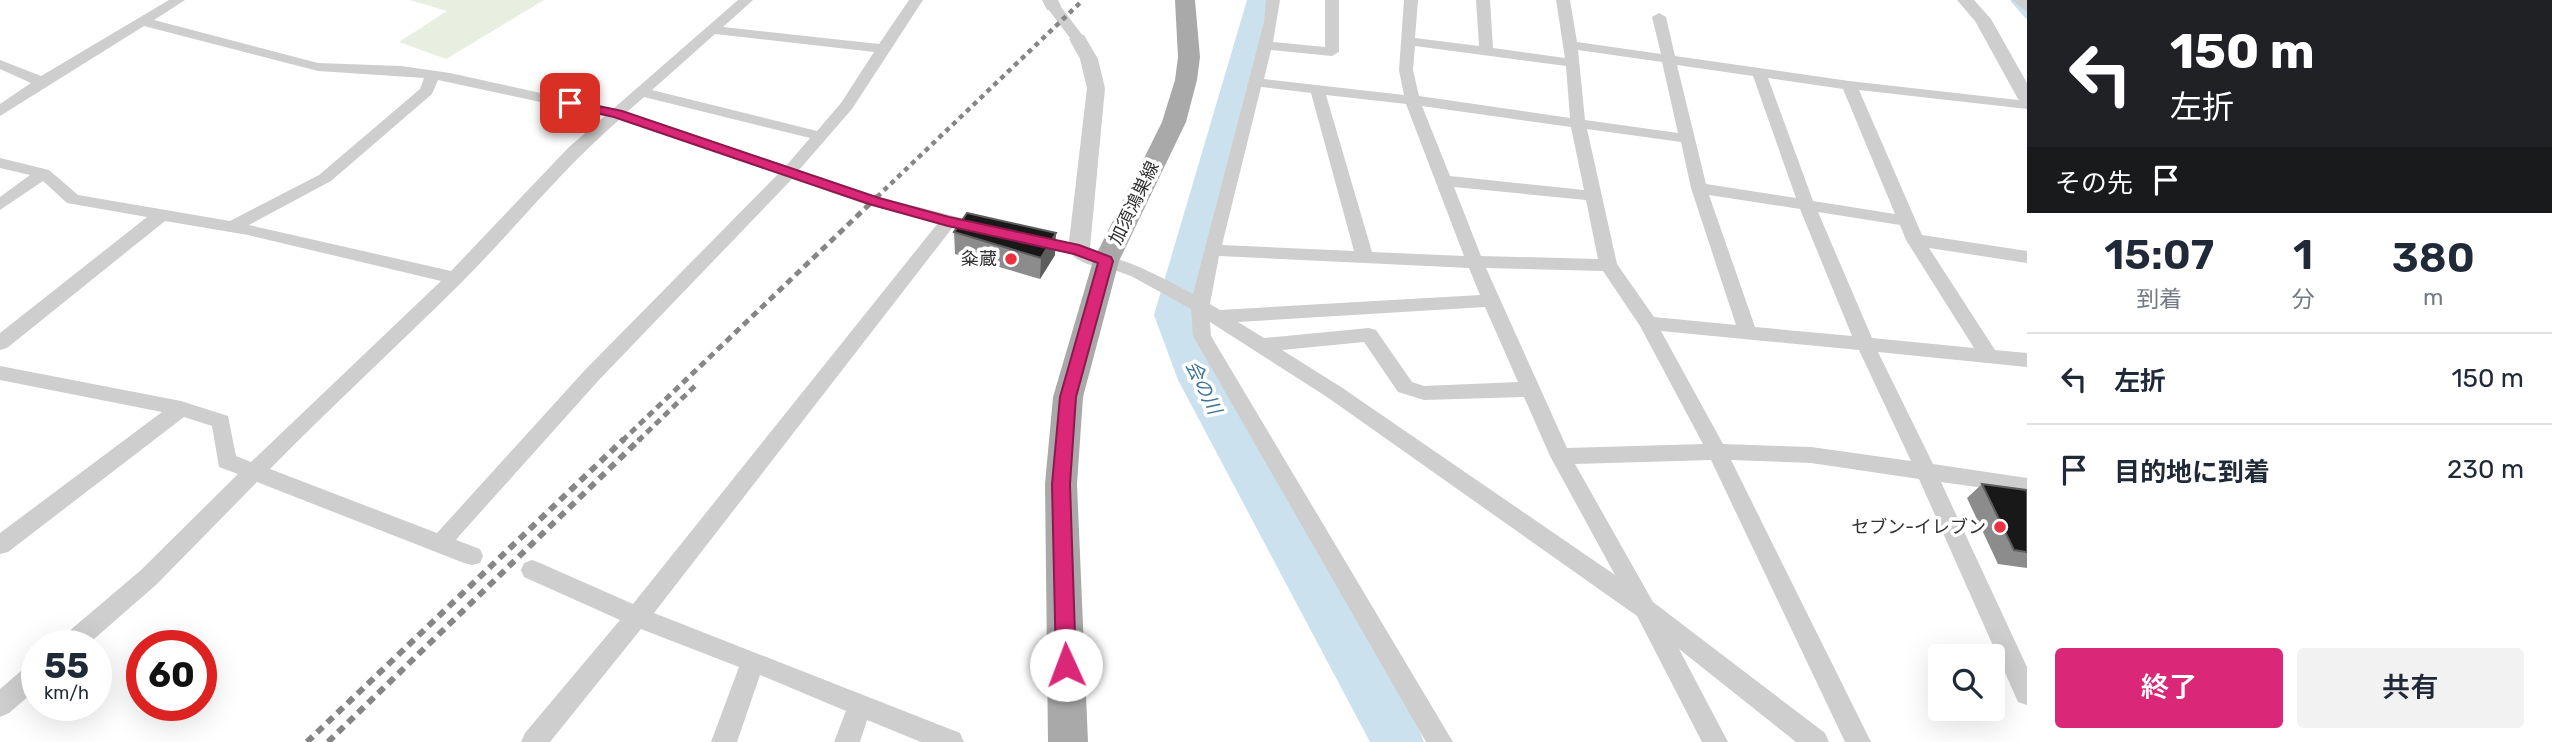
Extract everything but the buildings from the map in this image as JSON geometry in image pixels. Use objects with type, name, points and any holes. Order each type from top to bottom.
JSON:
[{"type":"main road","name":"加須鴻巣線","points":[[1068,742],[1061,484],[1068,397],[1093,255],[1174,122],[1186,80],[1189,57],[1185,0]]},
{"type":"street","points":[[0,111],[42,82],[178,0]]},
{"type":"street","points":[[88,630],[149,577],[252,473],[454,278],[575,150],[746,0]]},
{"type":"street","points":[[442,544],[452,529],[592,376],[789,172],[847,106],[900,20],[907,16],[916,0]]},
{"type":"street","points":[[1273,0],[1265,46],[1212,250],[1202,337],[1440,742]]},
{"type":"street","points":[[1265,46],[1332,52],[1332,0]]},
{"type":"street","points":[[1411,0],[1406,70],[1412,100],[1446,181],[1475,262],[1560,456],[1715,742]]},
{"type":"street","points":[[1483,0],[1486,50]]},
{"type":"street","points":[[1563,0],[1572,54],[1578,124],[1608,265],[1647,323],[1717,452],[1858,742]]},
{"type":"street","points":[[1965,0],[1982,19],[2027,99]]},
{"type":"street","points":[[2020,0],[2027,8]]},
{"type":"street","points":[[1052,3],[1078,38],[1089,59],[1096,89],[1093,255]]},
{"type":"street","points":[[1659,16],[1699,188],[1748,333]]},
{"type":"street","points":[[144,22],[318,67],[401,70],[617,114],[874,201],[948,222],[1093,255],[1137,272],[1204,308],[1264,345],[1645,609],[1816,742]]},
{"type":"street","points":[[713,30],[883,49]]},
{"type":"street","points":[[1408,41],[1486,50],[1670,59],[1849,85],[2027,105]]},
{"type":"street","points":[[0,64],[42,82]]},
{"type":"street","points":[[1759,72],[1806,204],[1864,342],[2027,694]]},
{"type":"street","points":[[232,227],[325,178],[427,91],[432,75]]},
{"type":"street","points":[[1254,82],[1412,100],[1689,139]]},
{"type":"street","points":[[1849,85],[1915,240],[1988,354]]},
{"type":"street","points":[[1317,89],[1365,258]]},
{"type":"street","points":[[642,92],[820,136]]},
{"type":"street","points":[[0,163],[43,173],[73,199],[232,227],[454,278]]},
{"type":"street","points":[[0,205],[43,173]]},
{"type":"street","points":[[1446,181],[1595,197]]},
{"type":"street","points":[[1699,188],[1907,221]]},
{"type":"street","points":[[0,343],[161,215]]},
{"type":"street","points":[[534,742],[637,617],[948,222]]},
{"type":"street","points":[[1915,240],[2027,257]]},
{"type":"street","points":[[1212,250],[1365,258],[1608,265]]},
{"type":"street","points":[[1204,308],[1493,300]]},
{"type":"street","points":[[1647,323],[1988,354],[2027,360]]},
{"type":"street","points":[[1264,345],[1272,342],[1369,335],[1405,387],[1424,393],[1531,389]]},
{"type":"street","points":[[0,373],[181,408],[221,421],[226,461],[472,556]]},
{"type":"street","points":[[0,545],[181,408]]},
{"type":"street","points":[[1560,456],[1717,452],[1811,455],[2027,485]]},
{"type":"street","points":[[532,570],[637,617],[951,742]]},
{"type":"street","points":[[724,742],[753,661]]},
{"type":"street","points":[[1,704],[21,687]]},
{"type":"street","points":[[847,742],[860,705]]},
{"type":"shaded area","points":[[410,0],[544,0],[446,59],[399,42],[447,11]]},
{"type":"waterway","name":"会の川","points":[[1261,0],[1173,315],[1198,380],[1398,742]]},
{"type":"waterway","points":[[2013,0],[2027,16]]},
{"type":"railway","points":[[877,197],[1083,0]]},
{"type":"railway","points":[[622,441],[878,196]]},
{"type":"railway","points":[[638,441],[698,383]]},
{"type":"railway","points":[[307,742],[624,439]]},
{"type":"railway","points":[[328,742],[640,439]]},
{"type":"place","name":"粂蔵","points":[[1011,259]]},
{"type":"place","name":"セブン-イレブン","points":[[2000,527]]},
{"type":"route","points":[[570,103],[617,114],[874,201],[948,222],[1079,250],[1106,261],[1068,397],[1061,484],[1066,665]]}]
